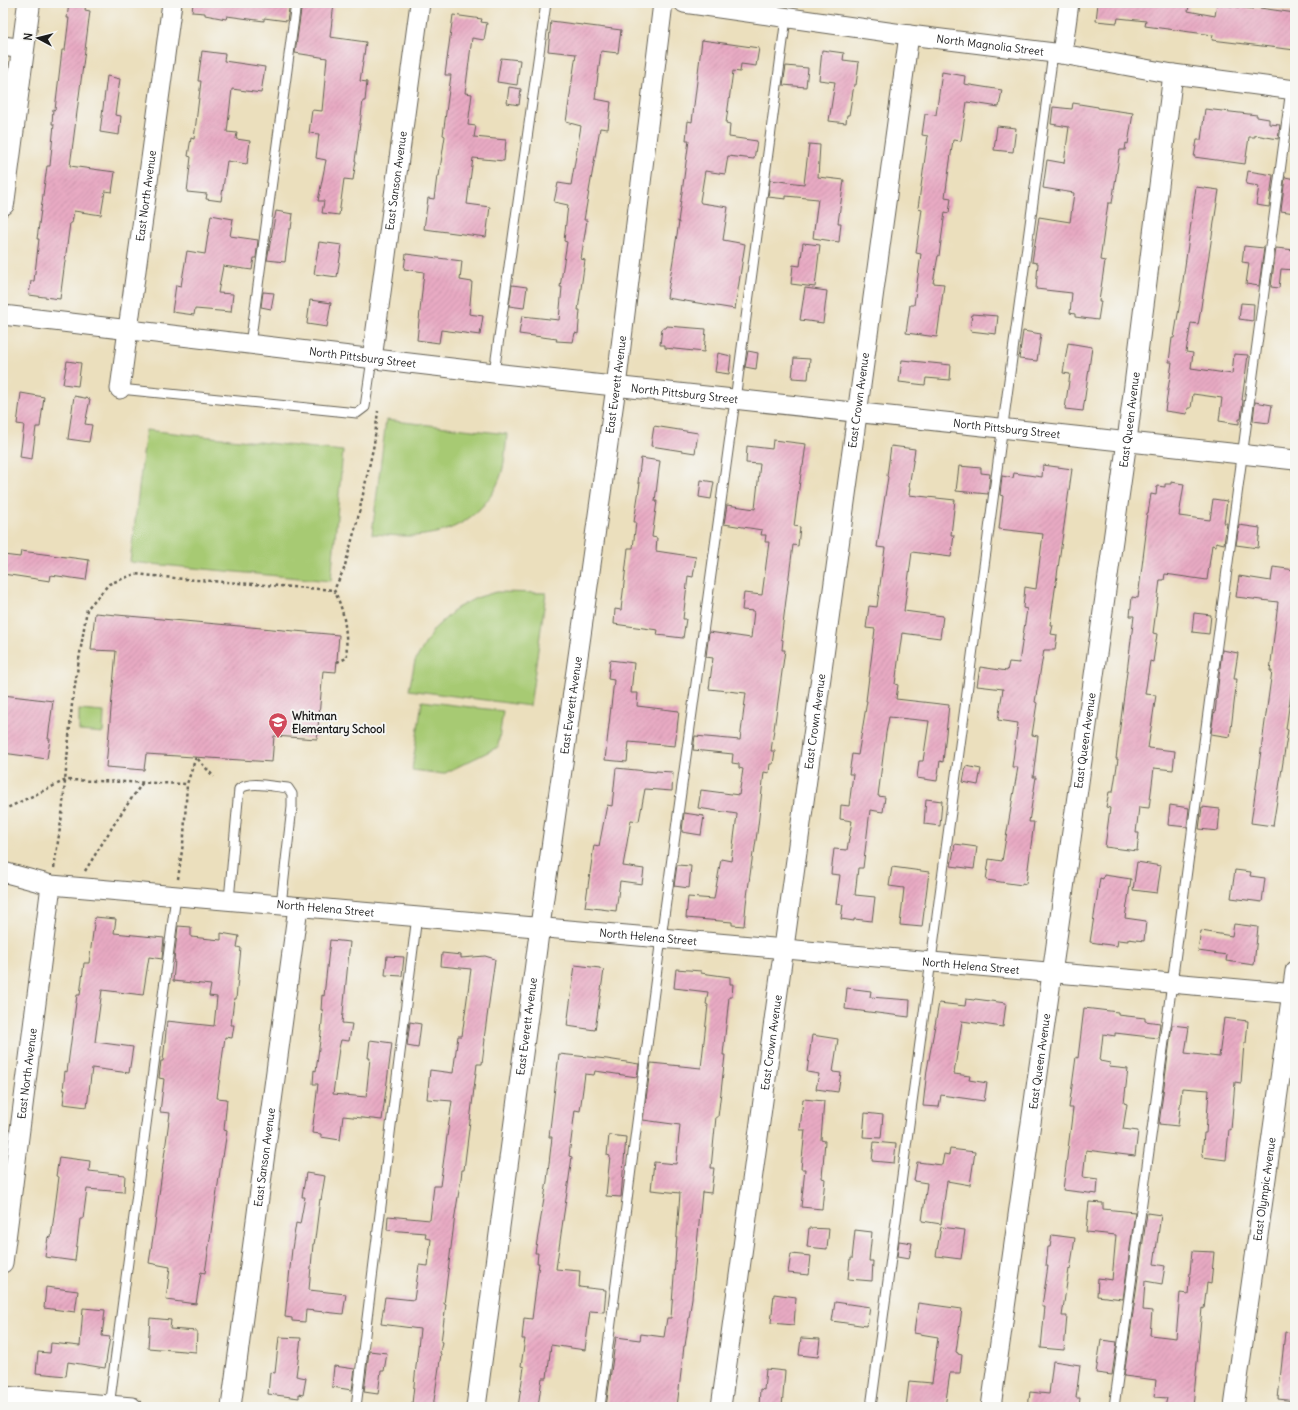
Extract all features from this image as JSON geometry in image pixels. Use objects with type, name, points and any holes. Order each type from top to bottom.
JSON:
[{"type":"street","points":[[3,204],[13,48],[29,3]]},
{"type":"street","name":"East North Avenue","points":[[120,389],[172,3]]},
{"type":"street","name":"East Sanson Avenue","points":[[372,359],[420,3]]},
{"type":"street","name":"East Everett Avenue","points":[[476,1407],[540,926],[616,387],[664,3]]},
{"type":"street","name":"North Magnolia Street","points":[[684,3],[909,35],[1058,53],[1173,74],[1293,90]]},
{"type":"street","points":[[1058,53],[1069,3]]},
{"type":"street","name":"East Crown Avenue","points":[[721,1407],[785,950],[856,413],[909,35]]},
{"type":"street","name":"East Queen Avenue","points":[[991,1407],[1127,441],[1173,74]]},
{"type":"street","name":"North Pittsburg Street","points":[[3,315],[616,387],[1295,460]]},
{"type":"street","name":"North Helena Street","points":[[3,872],[51,884],[76,887],[540,926],[785,950],[1293,994]]},
{"type":"street","name":"East North Avenue","points":[[3,1263],[51,884]]},
{"type":"street","name":"East Sanson Avenue","points":[[231,1407],[289,906]]},
{"type":"street","name":"East Olympic Avenue","points":[[1234,1407],[1293,994],[1295,971]]},
{"type":"street","points":[[3,1396],[132,1407]]},
{"type":"lane","points":[[250,344],[296,3]]},
{"type":"lane","points":[[494,373],[546,3]]},
{"type":"lane","points":[[600,1407],[661,938],[786,18]]},
{"type":"lane","points":[[871,1407],[1002,428],[1058,53]]},
{"type":"lane","points":[[1114,1407],[1242,454],[1293,90]]},
{"type":"lane","points":[[120,389],[356,413],[365,407],[372,359]]},
{"type":"lane","points":[[230,900],[239,789],[243,786],[252,784],[288,788],[292,794],[289,906]]},
{"type":"lane","points":[[110,1406],[176,896]]},
{"type":"lane","points":[[356,1407],[417,916]]},
{"type":"path","points":[[334,590],[344,569],[357,522],[374,444],[379,406]]},
{"type":"path","points":[[51,884],[62,815],[72,704],[87,609],[109,584],[135,574],[334,590]]},
{"type":"path","points":[[334,590],[341,604],[346,627],[346,658],[337,662]]},
{"type":"path","points":[[176,896],[184,836],[186,784],[196,757],[214,776]]},
{"type":"path","points":[[3,810],[66,780],[186,784]]},
{"type":"path","points":[[76,887],[118,818],[143,782]]},
{"type":"green space","points":[[386,420],[507,434],[503,468],[499,480],[486,503],[466,520],[443,531],[416,536],[372,534]]},
{"type":"green space","points":[[146,430],[343,451],[331,581],[130,562]]},
{"type":"green space","points":[[496,592],[546,593],[530,706],[409,690],[415,661],[434,629],[457,608],[476,598]]},
{"type":"green space","points":[[422,701],[503,711],[498,747],[443,774],[412,770]]},
{"type":"green space","points":[[79,710],[104,712],[103,733],[79,731]]},
{"type":"building","points":[[69,3],[86,3],[85,10],[90,11],[70,166],[115,172],[112,192],[105,191],[101,215],[74,211],[72,223],[70,223],[60,299],[29,295],[31,281],[34,281],[39,239],[37,239],[47,166],[50,166],[54,124],[52,124],[53,109],[55,110],[62,50],[65,50],[69,18],[67,18]]},
{"type":"building","points":[[193,3],[290,3],[287,21],[264,18],[264,21],[227,16],[226,19],[205,15],[205,13],[192,12]]},
{"type":"building","points":[[302,3],[334,3],[330,37],[366,42],[360,81],[367,82],[365,101],[363,101],[356,161],[353,180],[344,179],[339,215],[322,213],[324,201],[318,201],[326,160],[316,158],[319,134],[309,133],[312,110],[322,111],[327,58],[295,53]]},
{"type":"building","points":[[1098,3],[1172,3],[1189,6],[1188,11],[1215,16],[1217,4],[1295,13],[1295,50],[1212,40],[1213,35],[1145,26],[1146,21],[1118,18],[1117,23],[1096,21]]},
{"type":"building","points":[[453,15],[482,19],[481,22],[487,23],[484,40],[472,38],[465,93],[472,94],[468,125],[476,126],[474,137],[506,140],[504,161],[473,158],[467,204],[490,207],[486,237],[424,229],[428,198],[434,199],[445,136],[443,135],[451,75],[445,75]]},
{"type":"building","points":[[551,21],[621,30],[618,53],[601,51],[595,99],[611,102],[608,129],[600,128],[584,220],[587,220],[581,259],[585,260],[578,310],[580,310],[578,334],[575,333],[573,342],[556,341],[557,339],[519,334],[522,316],[559,320],[562,287],[560,287],[567,242],[564,241],[568,205],[554,202],[558,183],[571,185],[581,126],[566,122],[576,54],[548,51]]},
{"type":"building","points":[[702,40],[759,48],[756,66],[741,64],[740,72],[733,71],[726,123],[730,124],[729,137],[757,141],[754,159],[728,156],[725,174],[705,171],[700,201],[701,203],[728,207],[723,240],[745,244],[735,309],[667,298],[679,222],[689,140],[686,140],[688,121],[692,122]]},
{"type":"building","points":[[822,50],[844,53],[843,60],[859,62],[856,85],[854,85],[849,115],[847,115],[846,123],[829,121],[835,82],[819,80]]},
{"type":"building","points":[[202,51],[225,54],[224,61],[265,67],[261,93],[232,89],[227,132],[237,133],[236,139],[250,141],[247,164],[227,161],[221,201],[206,199],[207,194],[187,192],[191,157],[188,156],[191,138],[194,139],[201,81],[198,81]]},
{"type":"building","points":[[501,58],[520,60],[517,85],[497,82]]},
{"type":"building","points":[[786,66],[808,68],[806,87],[783,85]]},
{"type":"building","points":[[942,72],[965,76],[964,84],[1002,90],[999,107],[967,102],[961,141],[953,140],[945,197],[951,198],[949,213],[945,212],[939,256],[933,283],[944,284],[937,337],[906,333],[910,305],[914,305],[921,254],[916,253],[922,209],[918,208],[928,136],[922,135],[925,114],[936,115]]},
{"type":"building","points":[[107,76],[120,79],[115,115],[121,116],[119,135],[100,132]]},
{"type":"building","points":[[509,87],[521,89],[519,105],[507,103]]},
{"type":"building","points":[[1073,103],[1133,113],[1128,144],[1126,143],[1125,150],[1120,150],[1112,203],[1108,203],[1100,260],[1105,261],[1099,301],[1101,301],[1098,320],[1075,317],[1075,314],[1070,313],[1072,293],[1036,289],[1038,263],[1032,262],[1039,217],[1070,222],[1074,193],[1043,188],[1047,160],[1064,163],[1069,127],[1051,124],[1053,107],[1072,109]]},
{"type":"building","points":[[1205,109],[1257,115],[1257,117],[1269,119],[1269,124],[1280,125],[1278,139],[1255,135],[1255,137],[1249,137],[1245,164],[1194,157],[1197,140],[1201,140]]},
{"type":"building","points":[[997,126],[1016,128],[1013,152],[994,150]]},
{"type":"building","points":[[809,144],[820,145],[818,177],[844,180],[838,223],[841,223],[839,242],[813,238],[818,199],[786,196],[786,199],[768,197],[770,180],[804,184]]},
{"type":"building","points":[[1248,171],[1273,175],[1269,207],[1256,205],[1259,186],[1246,184]]},
{"type":"building","points":[[1285,177],[1295,179],[1295,213],[1281,211]]},
{"type":"building","points":[[1196,187],[1219,190],[1199,320],[1198,324],[1191,323],[1186,352],[1193,353],[1191,368],[1232,374],[1234,354],[1248,355],[1241,419],[1239,419],[1239,424],[1219,421],[1222,398],[1193,394],[1191,408],[1188,408],[1187,414],[1165,411],[1172,362],[1169,362],[1172,338],[1174,338],[1180,302]]},
{"type":"building","points":[[276,211],[293,214],[291,229],[289,229],[285,262],[267,260]]},
{"type":"building","points":[[211,215],[233,219],[230,236],[258,240],[256,258],[254,258],[252,270],[223,266],[218,293],[233,294],[231,312],[195,309],[194,315],[172,312],[176,285],[181,286],[187,251],[205,254]]},
{"type":"building","points":[[319,242],[342,245],[337,277],[314,274]]},
{"type":"building","points":[[803,243],[820,245],[815,287],[791,284],[793,265],[800,266]]},
{"type":"building","points":[[1244,246],[1264,248],[1259,286],[1246,284],[1249,263],[1242,262]]},
{"type":"building","points":[[1276,248],[1295,250],[1295,270],[1281,269],[1279,288],[1271,287]]},
{"type":"building","points":[[406,254],[462,261],[460,280],[472,282],[469,314],[483,316],[480,335],[441,330],[439,343],[417,340],[424,272],[404,269]]},
{"type":"building","points":[[512,285],[527,287],[524,308],[509,306]]},
{"type":"building","points":[[805,288],[827,291],[823,323],[800,320]]},
{"type":"building","points":[[263,292],[274,293],[271,309],[261,307]]},
{"type":"building","points":[[310,300],[331,303],[327,327],[307,324]]},
{"type":"building","points":[[1241,303],[1254,304],[1253,321],[1239,319]]},
{"type":"building","points":[[972,314],[998,316],[996,334],[970,331]]},
{"type":"building","points":[[667,326],[706,329],[704,352],[665,348],[665,345],[660,345],[662,328],[666,328]]},
{"type":"building","points":[[1023,331],[1041,334],[1037,361],[1019,359]]},
{"type":"building","points":[[1068,343],[1092,347],[1083,411],[1065,409],[1070,374],[1063,373]]},
{"type":"building","points":[[748,351],[758,353],[756,369],[745,367]]},
{"type":"building","points":[[718,353],[731,356],[729,374],[715,372]]},
{"type":"building","points":[[794,358],[810,359],[808,379],[792,378]]},
{"type":"building","points":[[902,360],[951,365],[950,380],[926,378],[925,385],[899,382]]},
{"type":"building","points":[[67,361],[81,363],[78,386],[63,384]]},
{"type":"building","points":[[21,393],[44,397],[40,427],[36,427],[32,459],[20,457],[24,425],[17,424]]},
{"type":"building","points":[[74,396],[90,399],[85,424],[92,425],[89,442],[68,439]]},
{"type":"building","points":[[1255,402],[1272,405],[1269,423],[1253,421]]},
{"type":"building","points":[[654,426],[698,433],[695,453],[651,446]]},
{"type":"building","points":[[773,440],[806,444],[794,526],[800,527],[798,546],[793,545],[781,639],[783,640],[782,650],[785,650],[771,751],[775,751],[773,764],[770,764],[769,773],[764,772],[744,926],[732,925],[732,922],[686,918],[688,897],[714,899],[721,859],[731,861],[737,815],[698,808],[701,790],[739,795],[743,769],[739,768],[739,764],[732,763],[733,754],[693,750],[695,736],[740,740],[746,693],[709,689],[713,658],[706,657],[709,632],[751,638],[754,611],[742,610],[744,593],[762,595],[769,542],[765,542],[766,535],[761,535],[762,530],[724,524],[727,505],[755,509],[760,464],[746,463],[747,446],[772,449]]},
{"type":"building","points":[[891,446],[915,449],[909,495],[955,500],[951,535],[954,535],[951,557],[912,552],[904,611],[943,616],[940,638],[902,633],[895,684],[898,685],[896,699],[949,705],[943,762],[940,761],[937,781],[917,778],[919,761],[923,761],[929,721],[889,717],[878,796],[885,797],[883,812],[870,810],[863,868],[858,868],[855,895],[875,897],[872,921],[854,919],[854,921],[841,919],[843,905],[836,904],[840,875],[831,874],[834,849],[847,850],[852,821],[840,819],[841,805],[849,806],[853,774],[849,774],[852,754],[858,755],[867,701],[875,629],[866,628],[869,606],[877,607],[885,548],[877,547],[888,477]]},
{"type":"building","points":[[641,458],[660,461],[655,501],[657,501],[652,537],[657,538],[656,551],[696,557],[693,577],[688,576],[683,619],[686,619],[683,638],[657,635],[658,630],[614,624],[615,609],[621,610],[628,548],[633,548],[636,522],[634,522],[640,483],[638,483]]},
{"type":"building","points":[[1043,465],[1072,469],[1050,625],[1053,625],[1051,634],[1057,635],[1055,650],[1044,650],[1035,702],[1037,703],[1032,735],[1038,736],[1033,777],[1036,777],[1029,822],[1034,822],[1026,884],[1022,883],[1022,885],[986,880],[989,859],[1002,861],[1018,767],[1012,767],[1018,723],[998,720],[1003,689],[977,686],[980,667],[1007,671],[1009,662],[1019,663],[1027,609],[1023,608],[1025,587],[1036,589],[1043,534],[999,529],[1003,496],[1000,495],[1002,476],[1013,478],[1014,473],[1042,477]]},
{"type":"building","points":[[959,466],[981,468],[981,473],[990,474],[988,494],[956,491]]},
{"type":"building","points":[[701,480],[714,482],[711,499],[699,497]]},
{"type":"building","points":[[1171,482],[1184,484],[1179,516],[1210,520],[1213,499],[1227,501],[1224,523],[1227,523],[1224,544],[1216,542],[1216,546],[1212,545],[1207,580],[1165,574],[1164,580],[1160,580],[1153,633],[1157,634],[1153,662],[1150,661],[1145,694],[1156,695],[1148,748],[1175,751],[1173,770],[1154,768],[1149,808],[1139,807],[1136,833],[1139,833],[1137,851],[1105,847],[1110,808],[1106,807],[1109,792],[1113,792],[1118,759],[1116,759],[1134,616],[1130,616],[1132,597],[1138,598],[1146,534],[1144,534],[1147,513],[1151,494],[1156,495],[1157,486],[1165,487],[1165,484],[1171,484]]},
{"type":"building","points":[[1239,525],[1260,528],[1258,548],[1236,545]]},
{"type":"building","points":[[21,551],[89,560],[86,580],[51,575],[50,581],[3,574],[3,555],[20,557]]},
{"type":"building","points":[[1273,567],[1295,570],[1295,665],[1286,729],[1288,730],[1273,826],[1251,823],[1272,671],[1270,671],[1278,602],[1236,597],[1239,576],[1271,581]]},
{"type":"building","points":[[95,613],[339,635],[336,672],[323,671],[317,739],[274,736],[272,762],[146,754],[144,770],[106,767],[116,651],[91,650]]},
{"type":"building","points":[[1194,613],[1211,615],[1209,634],[1192,632]]},
{"type":"building","points":[[1222,650],[1238,653],[1234,679],[1237,679],[1230,737],[1211,734],[1214,712],[1215,713]]},
{"type":"building","points":[[610,660],[634,663],[631,693],[638,693],[637,706],[679,711],[675,746],[629,742],[627,762],[605,760],[614,680],[608,679]]},
{"type":"building","points":[[3,695],[53,701],[47,759],[3,753]]},
{"type":"building","points":[[966,766],[981,769],[978,785],[963,782]]},
{"type":"building","points":[[616,768],[673,772],[672,791],[645,789],[639,821],[631,820],[623,866],[644,869],[642,884],[620,881],[616,911],[585,907],[594,845],[599,846],[607,805],[612,806]]},
{"type":"building","points":[[926,799],[942,801],[940,826],[924,824]]},
{"type":"building","points":[[1170,805],[1189,808],[1187,827],[1168,825]]},
{"type":"building","points":[[1202,807],[1220,809],[1218,831],[1199,829]]},
{"type":"building","points":[[684,813],[704,816],[701,835],[682,832]]},
{"type":"building","points":[[955,844],[977,847],[974,869],[951,866]]},
{"type":"building","points":[[1137,862],[1161,866],[1157,893],[1133,890]]},
{"type":"building","points":[[677,865],[691,866],[689,888],[674,886]]},
{"type":"building","points":[[892,867],[929,872],[922,927],[900,925],[904,888],[889,886]]},
{"type":"building","points":[[1235,870],[1251,872],[1250,876],[1265,878],[1262,902],[1231,898]]},
{"type":"building","points":[[1104,875],[1131,879],[1125,918],[1146,921],[1144,941],[1128,939],[1128,941],[1118,940],[1117,946],[1090,942],[1100,878],[1103,879]]},
{"type":"building","points":[[95,917],[116,919],[114,933],[164,938],[162,959],[149,957],[143,995],[102,990],[95,1042],[133,1047],[129,1073],[92,1068],[87,1107],[63,1104],[65,1090],[63,1090],[65,1071],[67,1072],[77,995],[80,995],[84,963],[89,963]]},
{"type":"building","points":[[1234,924],[1258,927],[1254,965],[1226,961],[1227,955],[1198,951],[1201,931],[1232,936]]},
{"type":"building","points":[[178,926],[191,927],[191,937],[221,940],[221,933],[239,936],[237,947],[241,948],[236,999],[234,999],[231,1025],[234,1025],[232,1038],[225,1037],[217,1098],[227,1099],[224,1130],[227,1131],[205,1273],[201,1272],[196,1304],[166,1300],[170,1267],[149,1263],[170,1113],[160,1112],[164,1079],[159,1078],[161,1061],[163,1061],[167,1021],[214,1026],[217,997],[209,996],[211,985],[173,981]]},
{"type":"building","points":[[330,940],[350,942],[342,1023],[352,1024],[349,1041],[341,1040],[333,1094],[366,1097],[370,1058],[368,1058],[370,1040],[392,1043],[382,1120],[343,1116],[340,1140],[321,1137],[321,1134],[312,1133],[318,1084],[313,1084],[314,1070],[316,1071],[321,1033],[323,1010],[321,1010],[322,995],[324,996]]},
{"type":"building","points":[[442,953],[461,955],[461,958],[485,956],[495,959],[482,1064],[477,1064],[464,1170],[462,1170],[455,1215],[444,1304],[446,1304],[441,1354],[433,1407],[412,1404],[420,1329],[381,1324],[385,1297],[414,1300],[419,1265],[428,1266],[431,1239],[425,1238],[426,1233],[387,1230],[388,1216],[430,1220],[434,1186],[440,1186],[452,1101],[427,1099],[430,1070],[453,1073],[458,1036],[462,1036],[471,969],[441,966]]},
{"type":"building","points":[[387,956],[404,957],[402,976],[385,975]]},
{"type":"building","points":[[575,965],[600,968],[604,970],[595,1030],[567,1026]]},
{"type":"building","points":[[676,969],[701,971],[701,973],[730,977],[730,984],[733,984],[732,997],[729,997],[721,1092],[718,1117],[716,1117],[711,1168],[714,1168],[711,1193],[702,1192],[692,1298],[684,1346],[677,1407],[606,1407],[616,1337],[640,1340],[641,1334],[664,1337],[667,1318],[671,1318],[680,1193],[651,1190],[654,1162],[676,1164],[680,1125],[643,1120],[651,1063],[701,1068],[708,1005],[706,1004],[708,992],[674,988]]},
{"type":"building","points":[[847,988],[871,991],[870,997],[910,1000],[909,1017],[845,1009]]},
{"type":"building","points":[[966,999],[1006,1003],[1003,1027],[962,1021],[954,1074],[970,1076],[969,1080],[987,1083],[984,1101],[941,1095],[939,1107],[923,1106],[927,1070],[939,1003],[965,1006]]},
{"type":"building","points":[[1084,1008],[1118,1012],[1118,1015],[1145,1018],[1145,1021],[1160,1023],[1158,1038],[1115,1033],[1115,1036],[1103,1034],[1100,1061],[1110,1063],[1109,1067],[1128,1069],[1124,1103],[1127,1104],[1123,1129],[1138,1131],[1135,1156],[1086,1150],[1083,1177],[1098,1179],[1097,1194],[1063,1190],[1073,1108],[1069,1108],[1076,1057],[1078,1058]]},
{"type":"building","points":[[1224,1018],[1248,1021],[1246,1043],[1244,1043],[1241,1083],[1235,1082],[1231,1130],[1229,1129],[1226,1160],[1202,1157],[1204,1133],[1206,1133],[1209,1090],[1182,1088],[1178,1126],[1159,1124],[1172,1025],[1189,1027],[1185,1053],[1219,1057]]},
{"type":"building","points":[[410,1022],[421,1024],[418,1048],[407,1046]]},
{"type":"building","points":[[812,1035],[838,1039],[833,1072],[841,1073],[838,1092],[816,1089],[819,1074],[807,1072]]},
{"type":"building","points":[[559,1054],[639,1064],[637,1077],[595,1071],[594,1075],[585,1074],[580,1111],[575,1110],[569,1156],[572,1157],[556,1269],[580,1271],[579,1287],[606,1290],[604,1312],[590,1311],[585,1350],[551,1345],[547,1378],[542,1378],[538,1407],[518,1407],[524,1367],[521,1366],[525,1339],[522,1339],[524,1318],[532,1319],[539,1263],[537,1263],[538,1253],[535,1253],[547,1181],[552,1137],[549,1137]]},
{"type":"building","points":[[803,1099],[824,1101],[821,1140],[825,1141],[822,1178],[825,1179],[822,1209],[801,1207],[805,1169],[801,1169],[805,1130],[800,1130]]},
{"type":"building","points":[[865,1113],[883,1115],[881,1138],[863,1137]]},
{"type":"building","points":[[609,1135],[626,1137],[621,1197],[606,1196],[610,1156],[607,1155]]},
{"type":"building","points":[[874,1142],[896,1144],[894,1163],[872,1161]]},
{"type":"building","points":[[950,1149],[975,1152],[970,1185],[947,1181],[941,1224],[922,1221],[927,1183],[914,1181],[917,1162],[942,1165],[944,1154],[949,1155]]},
{"type":"building","points":[[59,1157],[90,1161],[89,1171],[125,1175],[124,1192],[87,1189],[83,1219],[80,1219],[75,1261],[45,1257],[48,1237],[51,1238],[59,1177],[56,1176]]},
{"type":"building","points":[[306,1173],[325,1176],[313,1244],[309,1290],[346,1294],[343,1314],[306,1310],[305,1322],[292,1321],[292,1318],[285,1317],[292,1249],[296,1223],[300,1224],[305,1197],[302,1197]]},
{"type":"building","points":[[1089,1202],[1103,1203],[1103,1209],[1135,1212],[1123,1299],[1097,1296],[1098,1278],[1112,1280],[1116,1235],[1086,1232]]},
{"type":"building","points":[[1147,1213],[1161,1215],[1154,1264],[1165,1266],[1162,1284],[1145,1281],[1143,1310],[1152,1311],[1150,1335],[1176,1338],[1180,1293],[1188,1294],[1192,1251],[1214,1252],[1211,1284],[1207,1283],[1204,1309],[1202,1308],[1193,1407],[1165,1407],[1167,1398],[1154,1397],[1156,1380],[1124,1376]]},
{"type":"building","points":[[941,1227],[965,1230],[961,1259],[936,1256]]},
{"type":"building","points":[[809,1228],[829,1229],[827,1249],[807,1247]]},
{"type":"building","points":[[855,1230],[872,1232],[869,1261],[873,1261],[872,1281],[848,1279]]},
{"type":"building","points":[[1052,1235],[1075,1238],[1062,1316],[1067,1316],[1064,1350],[1041,1348],[1045,1306],[1042,1306],[1048,1266],[1046,1266],[1048,1247],[1050,1247]]},
{"type":"building","points":[[899,1241],[912,1243],[909,1259],[897,1257]]},
{"type":"building","points":[[791,1254],[811,1256],[809,1275],[788,1273]]},
{"type":"building","points":[[46,1287],[78,1291],[75,1312],[44,1308]]},
{"type":"building","points":[[774,1294],[796,1297],[794,1325],[771,1323]]},
{"type":"building","points":[[835,1302],[870,1307],[867,1326],[832,1321]]},
{"type":"building","points":[[918,1303],[962,1309],[956,1352],[962,1355],[960,1373],[950,1373],[945,1407],[906,1407],[909,1381],[932,1383],[938,1337],[914,1333]]},
{"type":"building","points":[[83,1308],[105,1310],[102,1336],[110,1337],[105,1368],[68,1362],[66,1376],[36,1373],[38,1352],[50,1353],[51,1343],[80,1346]]},
{"type":"building","points":[[150,1318],[171,1320],[170,1329],[197,1331],[196,1352],[148,1348]]},
{"type":"building","points":[[1285,1332],[1295,1333],[1295,1401],[1278,1399]]},
{"type":"building","points":[[279,1337],[301,1338],[296,1376],[306,1378],[303,1395],[299,1394],[299,1398],[268,1394],[270,1372],[275,1373]]},
{"type":"building","points":[[801,1338],[820,1339],[818,1357],[799,1355]]},
{"type":"building","points":[[1101,1340],[1117,1342],[1112,1375],[1096,1373]]},
{"type":"building","points":[[369,1351],[387,1353],[384,1371],[381,1371],[378,1394],[364,1392]]},
{"type":"building","points":[[1053,1361],[1080,1365],[1076,1398],[1080,1398],[1079,1407],[1028,1407],[1030,1392],[1049,1394]]},
{"type":"building","points":[[334,1366],[355,1369],[352,1390],[332,1387]]},
{"type":"building","points":[[766,1369],[785,1371],[782,1407],[759,1407],[760,1389],[764,1390]]},
{"type":"place","name":"Whitman Elementary School","points":[[278,739]]}]
